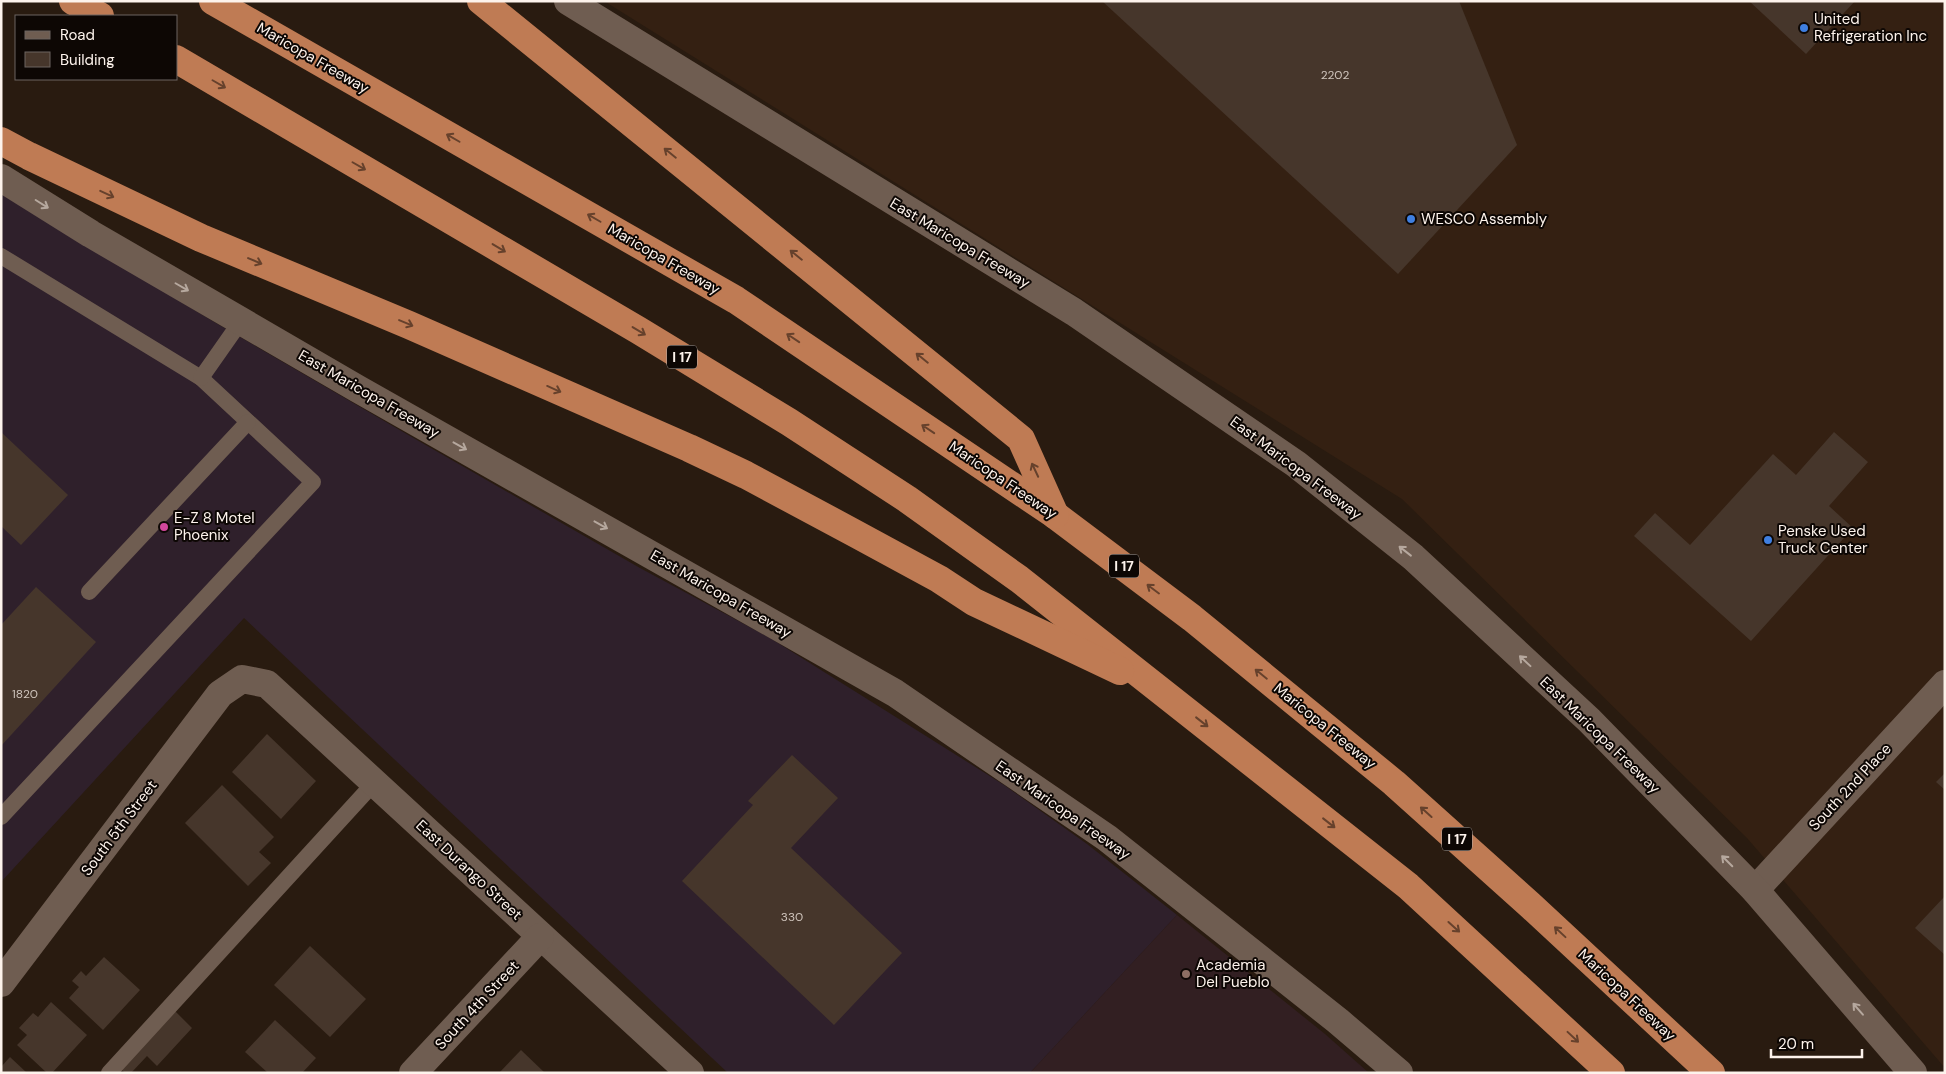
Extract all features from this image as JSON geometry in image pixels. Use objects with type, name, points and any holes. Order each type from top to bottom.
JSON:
[{"type":"highway","points":[[74,1],[98,15]]},
{"type":"highway","name":"Maricopa Freeway","points":[[213,1],[736,300],[1056,515],[1192,618],[1394,783],[1530,904],[1711,1073]]},
{"type":"highway","points":[[481,1],[1021,439],[1056,515]]},
{"type":"highway","name":"I 17","points":[[178,61],[630,325],[789,422],[907,499],[1019,579],[1164,691],[1408,886],[1611,1073]]},
{"type":"highway","points":[[1,141],[201,238],[409,325],[738,472],[856,534],[939,580],[974,602],[1164,691]]},
{"type":"main road","name":"East Maricopa Freeway","points":[[568,1],[1074,312],[1296,464],[1413,557],[1588,720],[1755,890],[1912,1073]]},
{"type":"main road","name":"East Maricopa Freeway","points":[[1,178],[91,234],[241,321],[895,693],[1107,838],[1338,1020],[1399,1073]]},
{"type":"main road","name":"East Durango Street","points":[[242,679],[267,684],[690,1073]]},
{"type":"main road","name":"South 5th Street","points":[[1,982],[220,694],[242,679]]},
{"type":"main road","name":"South 2nd Place","points":[[1755,890],[1945,684]]},
{"type":"main road","name":"South 4th Street","points":[[414,1073],[540,936]]},
{"type":"lane","points":[[1,256],[201,378],[313,482],[1,817]]},
{"type":"lane","points":[[201,378],[241,321]]},
{"type":"lane","points":[[89,592],[248,422]]},
{"type":"lane","points":[[109,1073],[375,782]]},
{"type":"shaded area","points":[[604,1],[1945,1],[1945,1068],[1747,838],[1402,499]]},
{"type":"shaded area","points":[[1,194],[216,323],[410,436],[640,568],[770,638],[1004,785],[1087,844],[1177,915],[1030,1073],[728,1073],[244,618],[1,882]]},
{"type":"shaded area","name":"Academia Del Pueblo","points":[[1177,915],[1325,1034],[1369,1073],[1030,1073]]},
{"type":"building","points":[[1102,1],[1459,1],[1517,145],[1398,274]]},
{"type":"building","name":"United Refrigeration Inc","points":[[1749,1],[1855,1],[1806,54]]},
{"type":"building","points":[[1,432],[68,495],[21,545],[1,526]]},
{"type":"building","name":"Penske Used Truck Center","points":[[1834,432],[1868,462],[1829,506],[1853,528],[1751,641],[1634,536],[1655,513],[1690,545],[1773,454],[1796,475]]},
{"type":"building","points":[[36,587],[96,642],[1,746],[1,625]]},
{"type":"building","points":[[267,734],[316,781],[281,819],[232,772]]},
{"type":"building","points":[[792,755],[838,798],[791,848],[902,953],[834,1025],[682,881],[753,805],[748,801]]},
{"type":"building","points":[[1945,773],[1945,790],[1936,782]]},
{"type":"building","points":[[222,785],[274,837],[259,852],[271,863],[248,886],[185,823]]},
{"type":"building","points":[[1945,896],[1945,955],[1915,928]]},
{"type":"building","points":[[310,946],[366,999],[330,1037],[274,985]]},
{"type":"building","points":[[104,957],[140,990],[103,1030],[69,998],[79,987],[72,981],[81,971],[86,976]]},
{"type":"building","points":[[51,1002],[87,1035],[52,1073],[47,1073],[17,1045],[27,1035],[19,1028],[33,1013],[38,1017]]},
{"type":"building","points":[[173,1009],[192,1028],[157,1066],[147,1056],[131,1073],[125,1073],[119,1067]]},
{"type":"building","points":[[275,1020],[316,1058],[302,1073],[268,1073],[245,1052]]},
{"type":"building","points":[[521,1050],[545,1073],[499,1073]]},
{"type":"building","points":[[10,1057],[27,1073],[1,1073],[1,1067]]},
{"type":"place","name":"United Refrigeration Inc","points":[[1804,28]]},
{"type":"place","name":"WESCO Assembly","points":[[1411,219]]},
{"type":"place","name":"E-Z 8 Motel Phoenix","points":[[164,527]]},
{"type":"place","name":"Penske Used Truck Center","points":[[1768,540]]},
{"type":"place","name":"Academia Del Pueblo","points":[[1186,974]]}]
